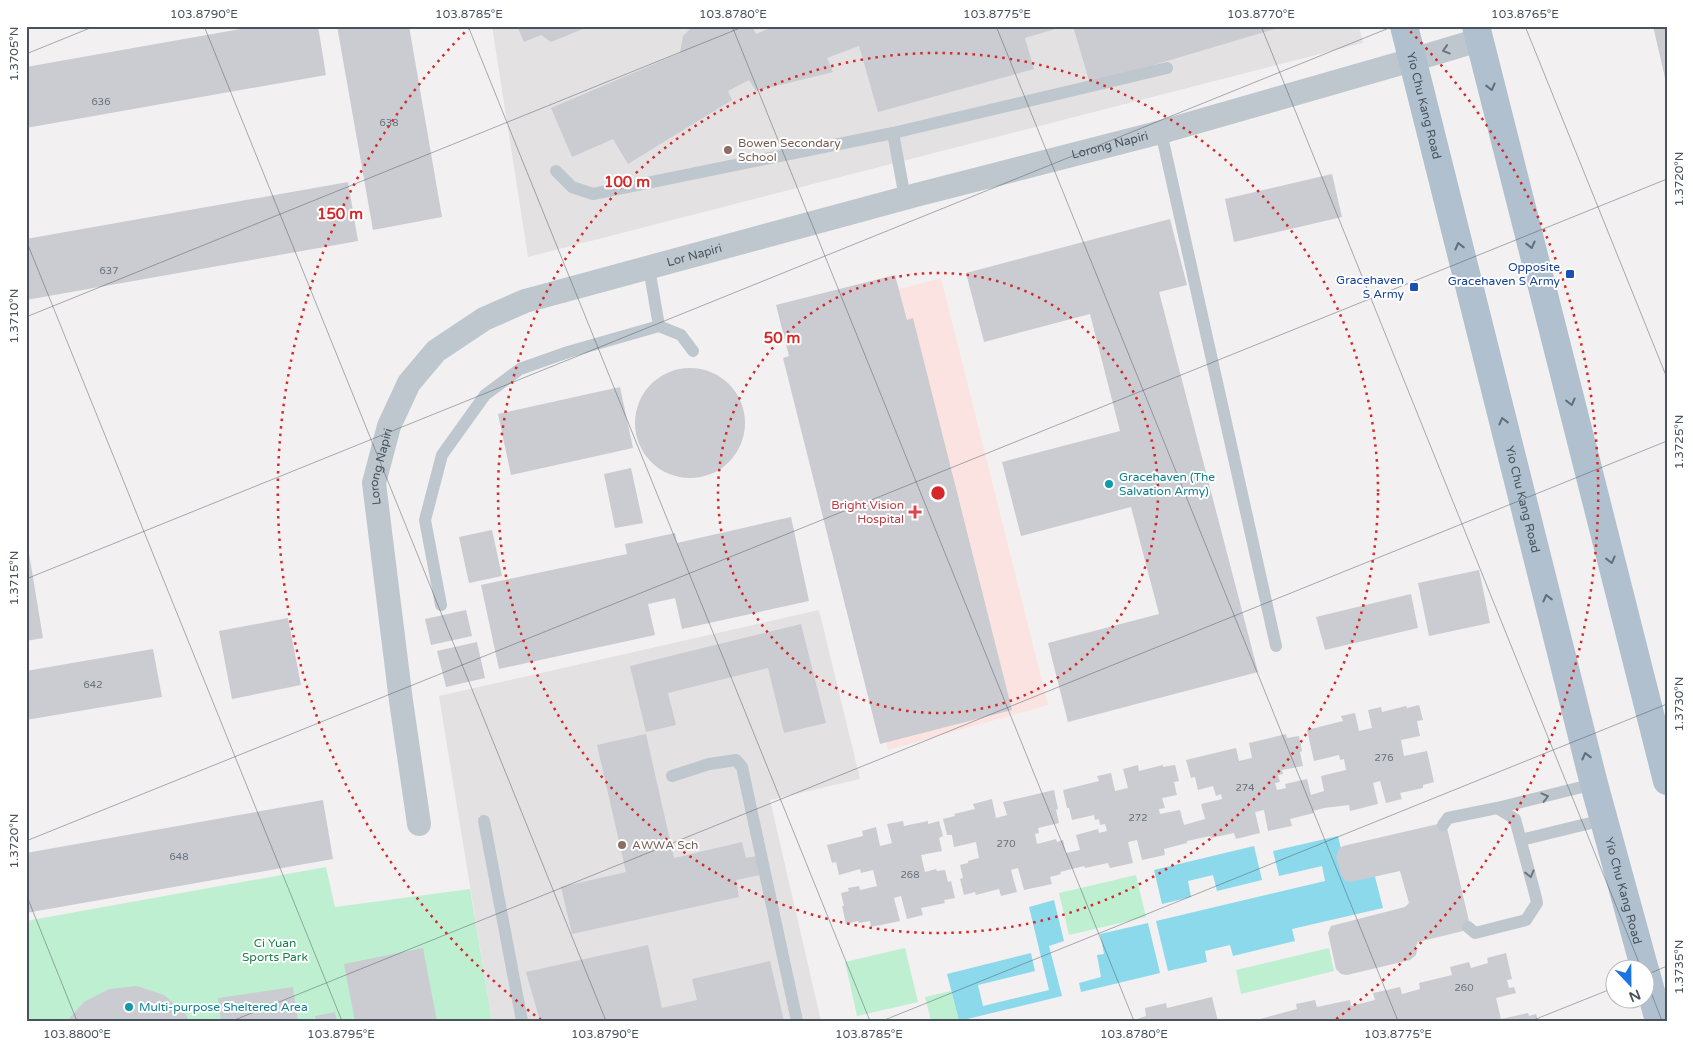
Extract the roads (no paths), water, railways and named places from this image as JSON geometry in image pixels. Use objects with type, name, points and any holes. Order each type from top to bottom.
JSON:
[{"type":"main road","name":"Yio Chu Kang Road","points":[[1404,26],[1603,820],[1642,960]]},
{"type":"main road","points":[[1477,33],[1667,781]]},
{"type":"street","name":"Lorong Napiri","points":[[740,243],[1161,132],[1412,60],[1477,33]]},
{"type":"street","name":"Lor Napiri","points":[[649,268],[740,243]]},
{"type":"street","name":"Lorong Napiri","points":[[419,824],[400,701],[374,484],[389,426],[409,383],[436,350],[484,319],[525,301],[649,268]]},
{"type":"lane","points":[[556,171],[572,188],[593,194],[893,133],[1167,68]]},
{"type":"lane","points":[[1161,132],[1276,646]]},
{"type":"lane","points":[[893,133],[905,198]]},
{"type":"lane","points":[[649,268],[659,326]]},
{"type":"lane","points":[[441,604],[425,520],[442,455],[485,395],[520,370],[568,352],[659,326],[682,335],[693,351]]},
{"type":"lane","points":[[672,776],[709,764],[736,760],[742,767],[797,1021]]},
{"type":"lane","points":[[1443,825],[1448,818],[1594,784]]},
{"type":"lane","points":[[1468,927],[1475,933],[1526,920],[1537,903],[1516,819],[1497,808]]},
{"type":"lane","points":[[1521,840],[1603,820]]},
{"type":"lane","points":[[484,821],[522,1021]]},
{"type":"water","points":[[1338,836],[1342,853],[1373,869],[1383,908],[1292,929],[1295,941],[1233,956],[1230,945],[1205,951],[1207,962],[1168,971],[1156,921],[1325,881],[1322,866],[1279,876],[1273,851]]},
{"type":"water","points":[[1254,846],[1262,880],[1217,891],[1213,875],[1188,881],[1191,897],[1162,904],[1154,870]]},
{"type":"water","points":[[1054,900],[1064,941],[1049,946],[1062,996],[959,1021],[947,974],[1031,953],[1035,971],[978,985],[983,1006],[1049,990],[1029,907]]},
{"type":"water","points":[[1148,923],[1160,973],[1081,992],[1079,983],[1101,977],[1097,955],[1104,954],[1100,934]]},
{"type":"place","name":"Bowen Secondary School","points":[[728,150]]},
{"type":"place","name":"Opposite Gracehaven S Army","points":[[1570,274]]},
{"type":"place","name":"Gracehaven S Army","points":[[1414,287]]},
{"type":"place","name":"Gracehaven (The Salvation Army)","points":[[1109,484]]},
{"type":"place","name":"Bright Vision Hospital","points":[[915,512]]},
{"type":"place","name":"AWWA Sch","points":[[622,845]]},
{"type":"place","name":"Multi-purpose Sheltered Area","points":[[129,1007]]},
{"type":"park label","name":"Ci Yuan Sports Park","points":[[275,950]]}]
